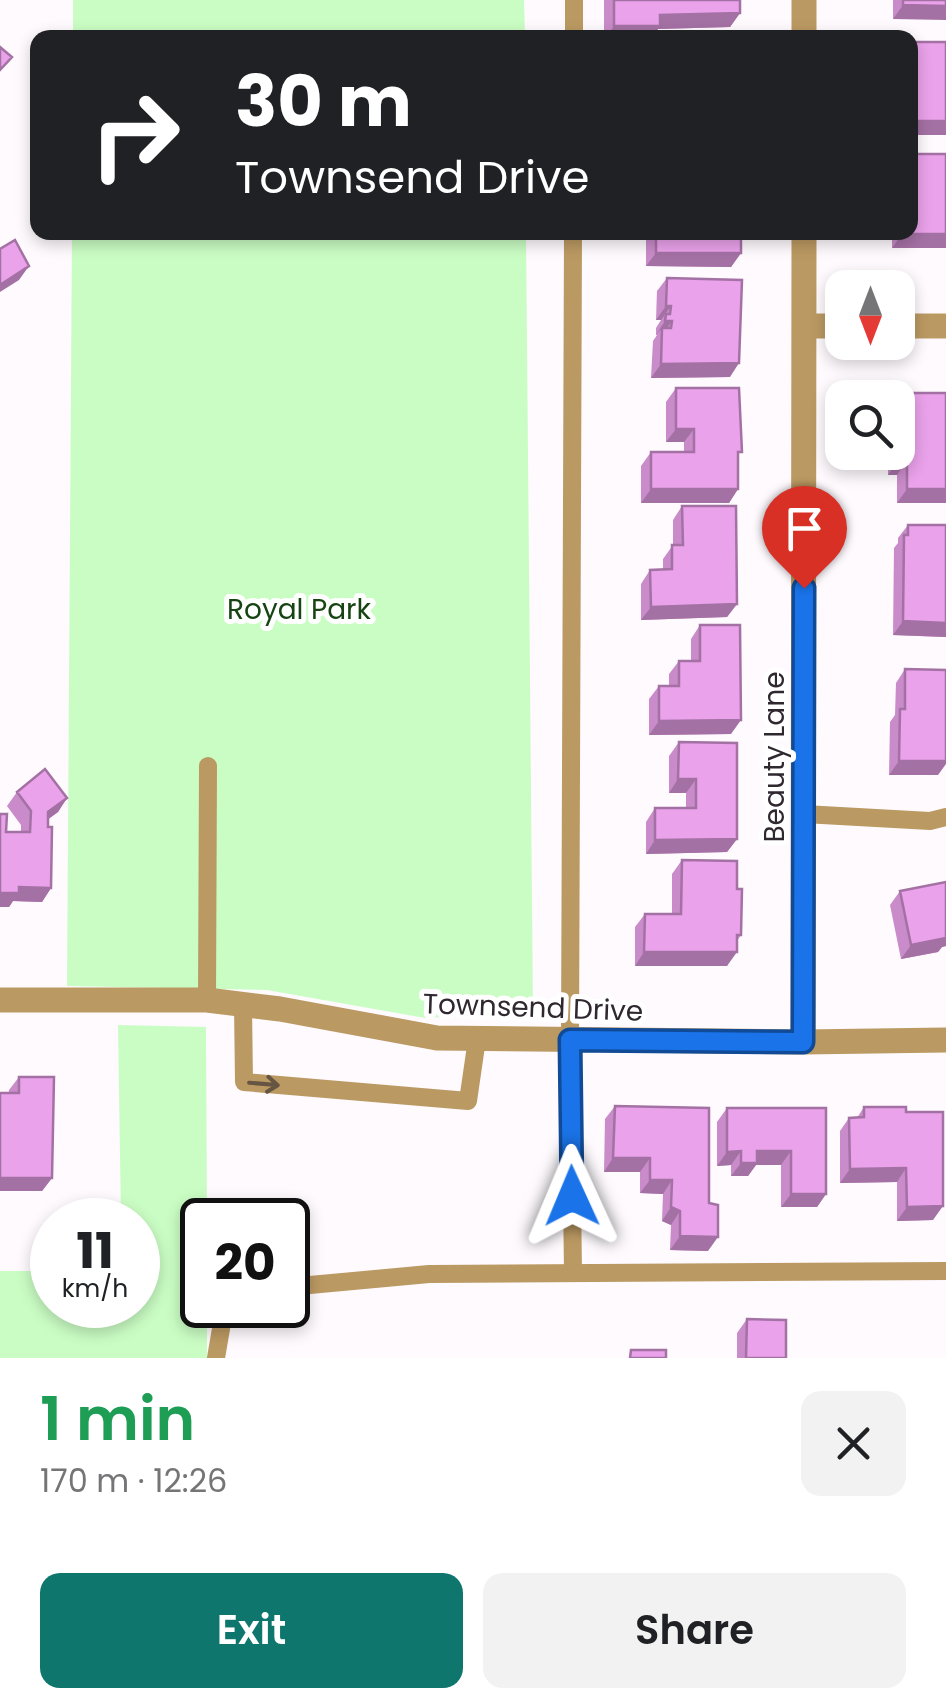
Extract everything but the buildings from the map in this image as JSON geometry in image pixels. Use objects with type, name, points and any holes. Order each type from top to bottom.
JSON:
[{"type":"street","points":[[804,0],[804,30]]},
{"type":"street","name":"Beauty Lane","points":[[803,1042],[804,240]]},
{"type":"street","points":[[805,326],[825,326]]},
{"type":"street","points":[[915,326],[946,326]]},
{"type":"street","name":"Townsend Drive","points":[[0,1000],[207,1000],[437,1038],[946,1040]]},
{"type":"lane","points":[[574,0],[574,30]]},
{"type":"lane","points":[[573,240],[573,1273]]},
{"type":"lane","points":[[207,1000],[208,766]]},
{"type":"lane","points":[[804,814],[930,821],[946,817]]},
{"type":"lane","points":[[243,1004],[244,1082],[468,1101],[477,1039]]},
{"type":"lane","points":[[310,1285],[429,1274],[946,1271]]},
{"type":"lane","points":[[216,1358],[221,1328]]},
{"type":"green space","points":[[73,0],[524,0],[525,30],[73,30]]},
{"type":"green space","name":"Royal Park","points":[[72,240],[526,240],[533,1012],[425,1018],[267,990],[67,986]]},
{"type":"green space","points":[[118,1025],[206,1027],[207,1198],[180,1198],[180,1328],[207,1328],[207,1358],[0,1358],[0,1271],[30,1271],[30,1328],[160,1328],[160,1198],[121,1198]]},
{"type":"route","points":[[572,1196],[570,1040],[803,1042],[804,588]]}]
